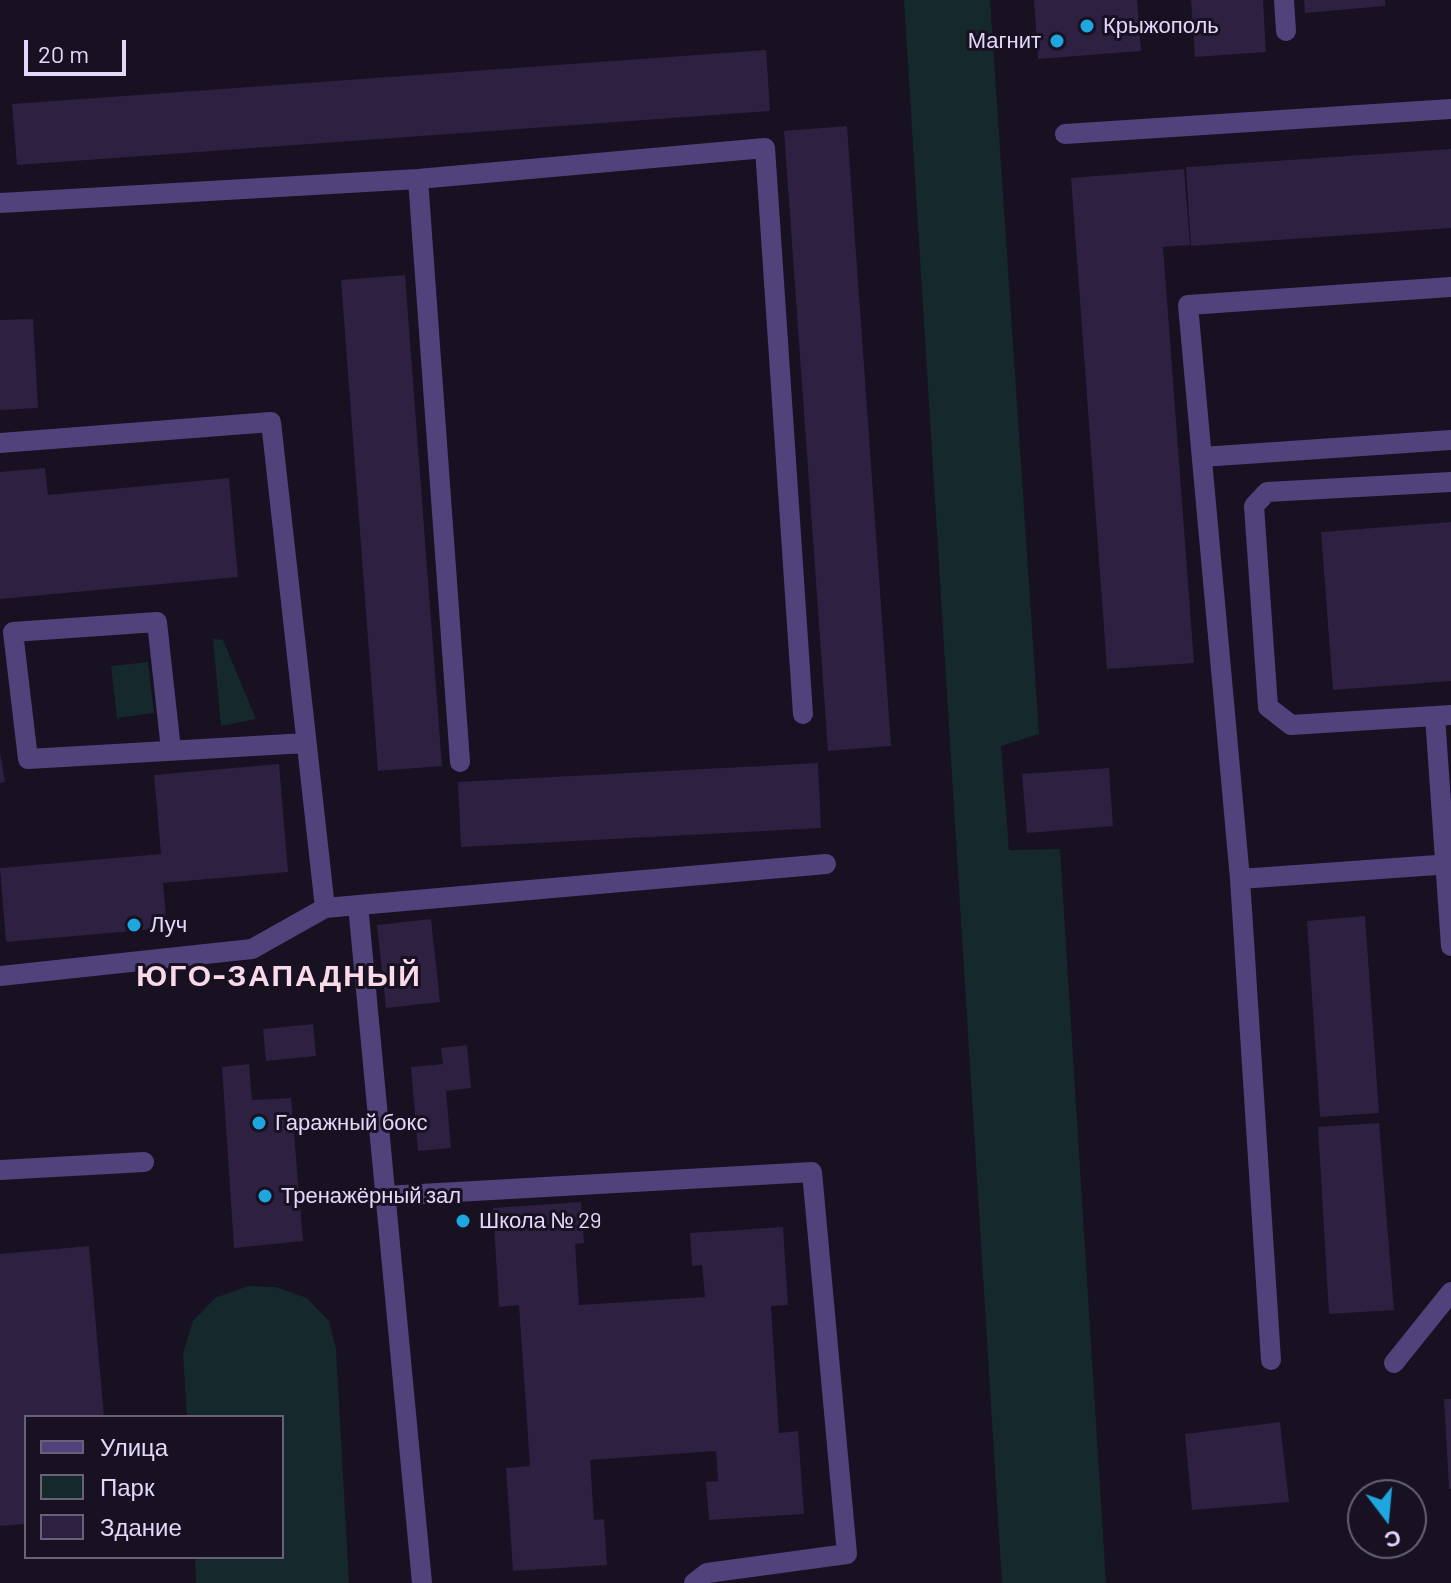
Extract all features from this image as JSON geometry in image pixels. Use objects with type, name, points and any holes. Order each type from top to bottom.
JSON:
[{"type":"lane","points":[[1284,0],[1286,31]]},
{"type":"lane","points":[[1065,134],[1451,106]]},
{"type":"lane","points":[[0,203],[418,179],[765,148],[803,714]]},
{"type":"lane","points":[[418,179],[460,762]]},
{"type":"lane","points":[[1271,1360],[1240,879],[1188,305],[1451,287]]},
{"type":"lane","points":[[0,443],[271,422],[325,908]]},
{"type":"lane","points":[[1202,457],[1451,440]]},
{"type":"lane","points":[[1451,482],[1267,492],[1254,506],[1268,707],[1291,725],[1443,716],[1451,946]]},
{"type":"lane","points":[[171,750],[157,622],[13,632],[28,759],[306,743]]},
{"type":"lane","points":[[0,976],[252,949],[325,908],[826,864]]},
{"type":"lane","points":[[1240,879],[1447,864]]},
{"type":"lane","points":[[358,905],[422,1583]]},
{"type":"lane","points":[[0,1170],[144,1162]]},
{"type":"lane","points":[[385,1196],[812,1172],[847,1554],[707,1573],[694,1583]]},
{"type":"lane","points":[[1394,1363],[1451,1292]]},
{"type":"green space","points":[[904,0],[990,0],[1039,734],[1001,746],[1009,850],[1060,849],[1106,1583],[1002,1583]]},
{"type":"green space","points":[[213,639],[223,640],[256,719],[221,726]]},
{"type":"green space","points":[[148,662],[154,713],[117,718],[111,666]]},
{"type":"green space","points":[[248,1286],[276,1287],[307,1298],[329,1321],[336,1349],[349,1583],[196,1583],[195,1559],[284,1559],[284,1415],[187,1415],[183,1353],[193,1321],[215,1298]]},
{"type":"building","name":"Крыжополь","points":[[1034,0],[1137,0],[1141,51],[1038,59]]},
{"type":"building","points":[[1191,0],[1263,0],[1266,52],[1195,57]]},
{"type":"building","points":[[1304,0],[1385,0],[1385,6],[1305,13]]},
{"type":"building","points":[[766,50],[770,111],[17,165],[12,104]]},
{"type":"building","points":[[847,126],[891,746],[828,751],[784,131]]},
{"type":"building","points":[[1451,149],[1451,228],[1191,246],[1186,167]]},
{"type":"building","points":[[1184,169],[1190,245],[1163,247],[1194,663],[1107,669],[1071,178]]},
{"type":"building","points":[[405,275],[442,766],[378,771],[341,280]]},
{"type":"building","points":[[33,319],[38,408],[0,410],[0,320]]},
{"type":"building","points":[[45,468],[48,495],[229,478],[238,577],[0,599],[0,472]]},
{"type":"building","points":[[1451,522],[1451,681],[1333,690],[1321,532]]},
{"type":"building","points":[[0,752],[5,782],[0,783]]},
{"type":"building","points":[[818,763],[821,828],[461,847],[458,782]]},
{"type":"building","points":[[279,764],[288,872],[163,883],[167,928],[6,942],[0,868],[161,854],[154,775]]},
{"type":"building","points":[[1109,768],[1113,826],[1027,833],[1022,774]]},
{"type":"building","points":[[1365,916],[1379,1113],[1320,1117],[1307,921]]},
{"type":"building","points":[[431,919],[440,1002],[386,1008],[377,925]]},
{"type":"building","points":[[313,1024],[316,1056],[266,1061],[263,1029]]},
{"type":"building","points":[[467,1045],[471,1088],[446,1091],[451,1148],[418,1151],[411,1067],[443,1064],[441,1048]]},
{"type":"building","name":"Тренажёрный зал","points":[[249,1064],[252,1100],[291,1098],[303,1241],[234,1248],[222,1067]]},
{"type":"building","points":[[1379,1123],[1394,1310],[1329,1314],[1318,1127]]},
{"type":"building","points":[[581,1202],[584,1243],[575,1244],[579,1305],[705,1297],[702,1265],[692,1266],[690,1233],[783,1227],[788,1305],[771,1306],[779,1433],[798,1431],[804,1514],[709,1520],[706,1482],[718,1481],[716,1451],[590,1460],[594,1520],[604,1519],[607,1565],[513,1571],[506,1468],[530,1466],[519,1305],[499,1307],[493,1208]]},
{"type":"building","points":[[89,1246],[104,1415],[24,1415],[24,1524],[0,1526],[0,1254]]},
{"type":"building","points":[[1444,1399],[1451,1399],[1451,1489],[1449,1489]]},
{"type":"building","points":[[1280,1422],[1289,1502],[1192,1510],[1185,1434]]},
{"type":"place","name":"Крыжополь","points":[[1087,26]]},
{"type":"place","name":"Магнит","points":[[1057,41]]},
{"type":"place","name":"Луч","points":[[134,925]]},
{"type":"place","name":"Гаражный бокс","points":[[259,1123]]},
{"type":"place","name":"Тренажёрный зал","points":[[265,1196]]},
{"type":"place","name":"Школа № 29","points":[[463,1221]]},
{"type":"district","name":"ЮГО-ЗАПАДНЫЙ","points":[[279,976]]}]
